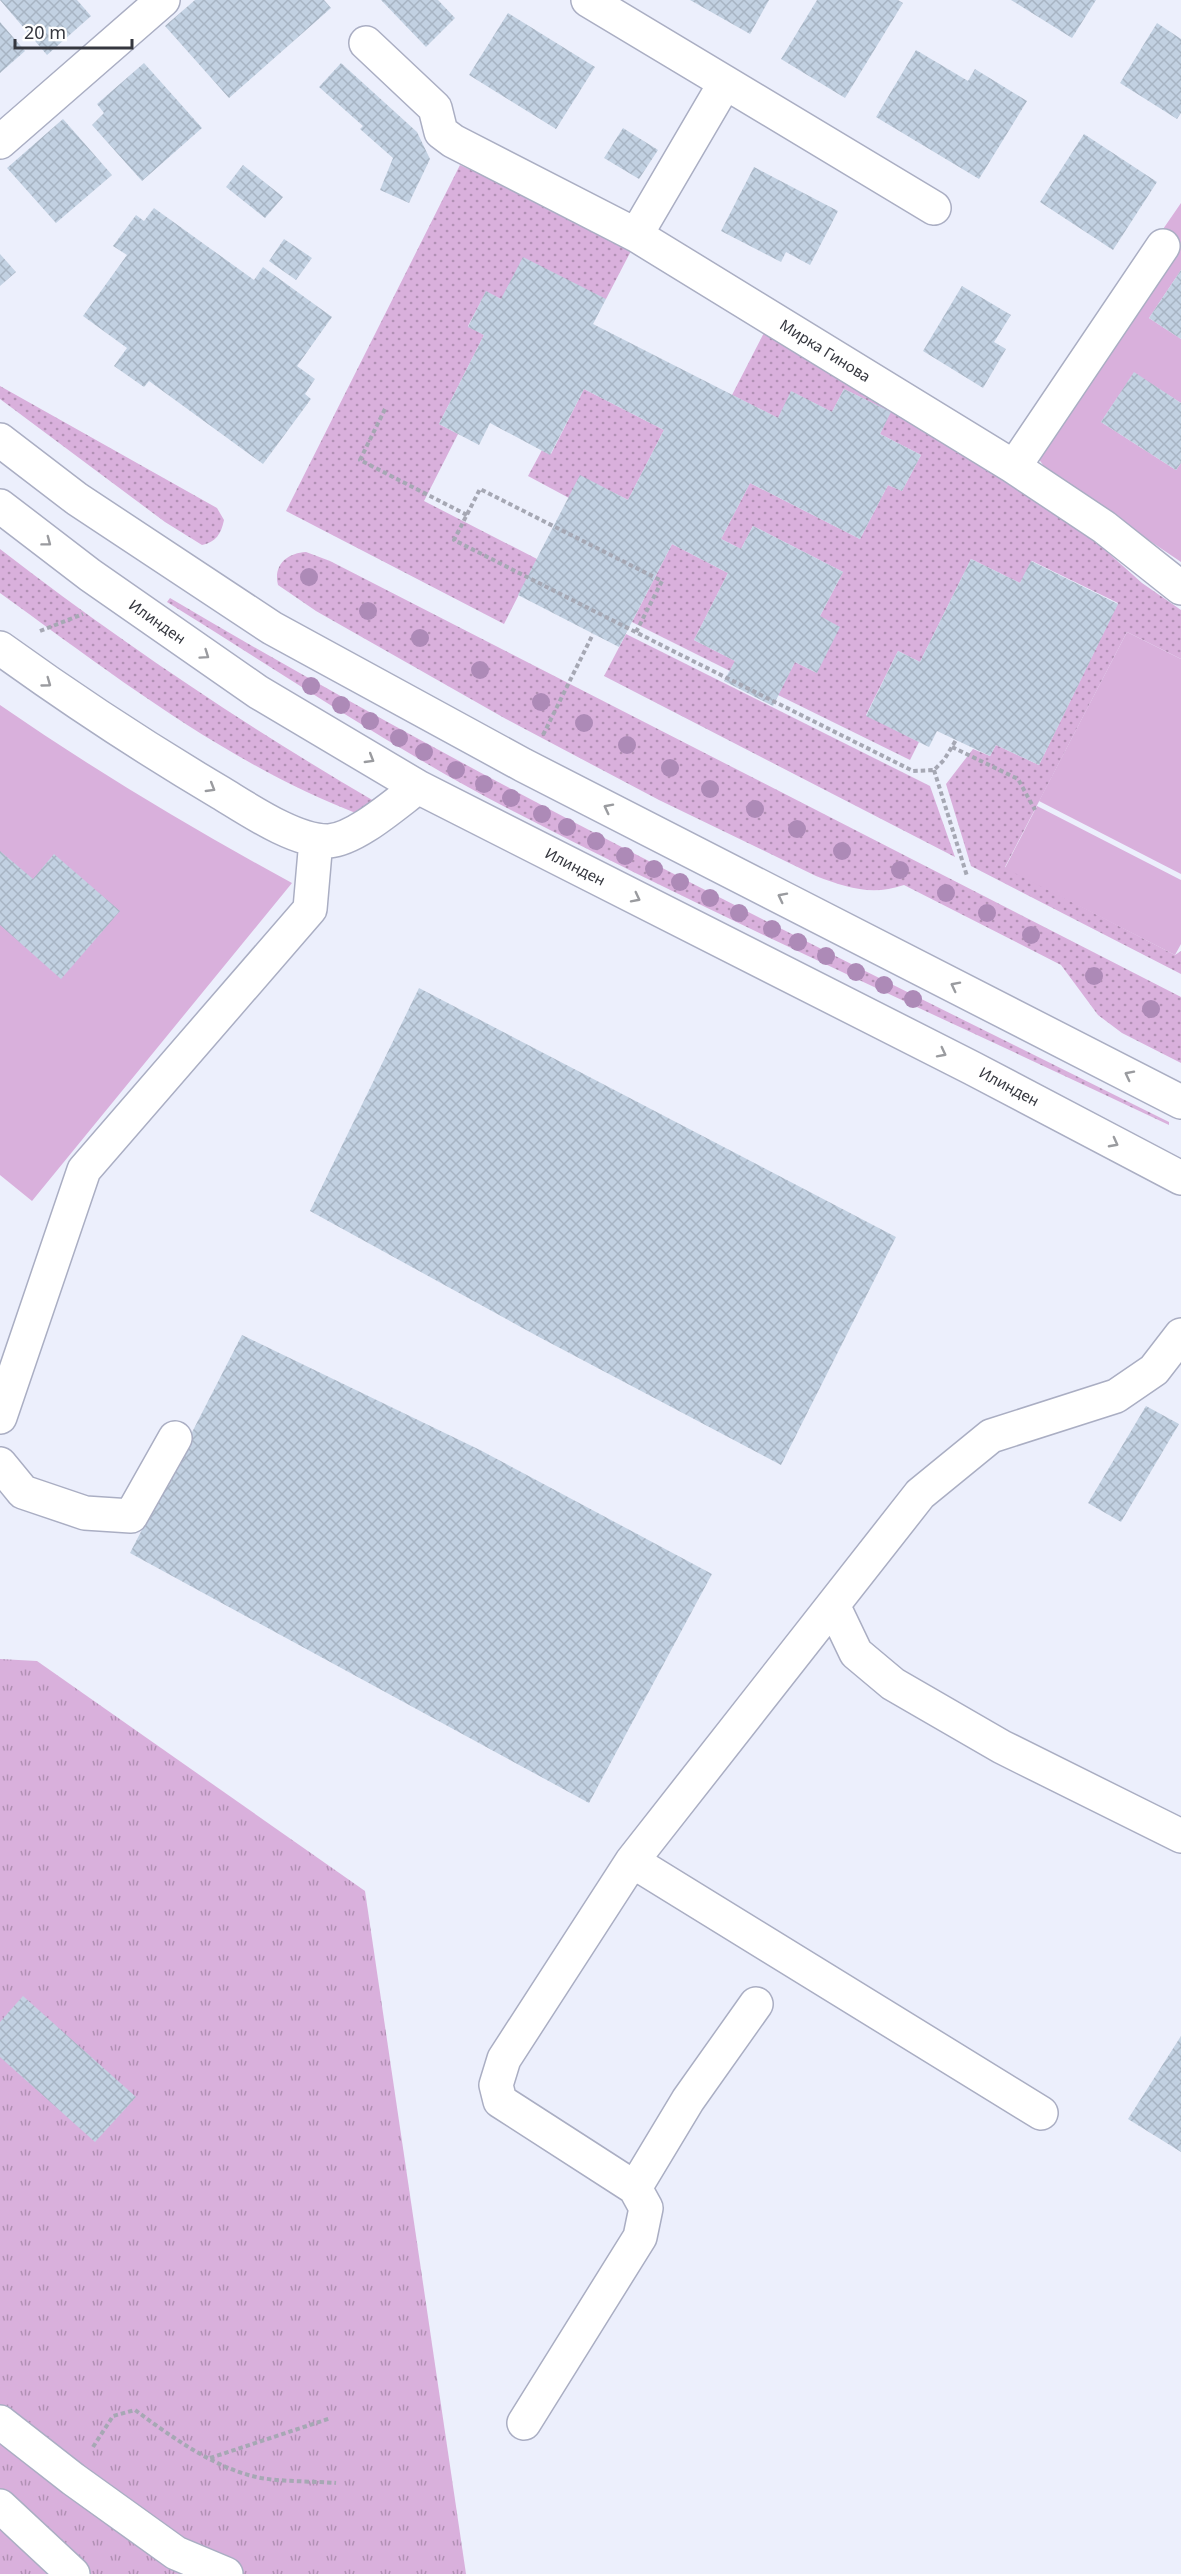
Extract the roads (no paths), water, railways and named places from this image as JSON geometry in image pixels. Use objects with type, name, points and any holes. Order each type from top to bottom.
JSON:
[{"type":"street","points":[[0,142],[163,0]]},
{"type":"street","points":[[588,0],[934,208]]},
{"type":"street","name":"Мирка Гинова","points":[[366,43],[435,108],[441,132],[453,141],[636,235],[1014,467],[1104,527],[1181,588]]},
{"type":"street","points":[[636,235],[725,83]]},
{"type":"street","points":[[1014,467],[1163,246]]},
{"type":"street","points":[[0,440],[77,499],[272,628],[534,770],[1181,1102]]},
{"type":"street","name":"Илинден","points":[[0,506],[122,598],[258,692],[418,787],[972,1068],[1181,1178]]},
{"type":"street","points":[[0,648],[75,703],[159,757],[277,825],[316,840],[328,841],[347,836],[418,787]]},
{"type":"street","points":[[0,1417],[84,1170],[310,909],[316,840]]},
{"type":"street","points":[[524,2423],[640,2237],[646,2208],[635,2188],[500,2101],[496,2085],[504,2059],[632,1861],[920,1494],[992,1436],[1116,1396],[1154,1370],[1181,1335]]},
{"type":"street","points":[[0,1464],[23,1492],[85,1513],[131,1516],[175,1438]]},
{"type":"street","points":[[834,1606],[856,1653],[893,1684],[1002,1747],[1181,1836]]},
{"type":"street","points":[[632,1861],[1041,2114]]},
{"type":"street","points":[[635,2188],[688,2100],[756,2004]]},
{"type":"street","points":[[0,2421],[73,2479],[176,2553],[226,2574]]},
{"type":"street","points":[[0,2506],[73,2574]]}]
